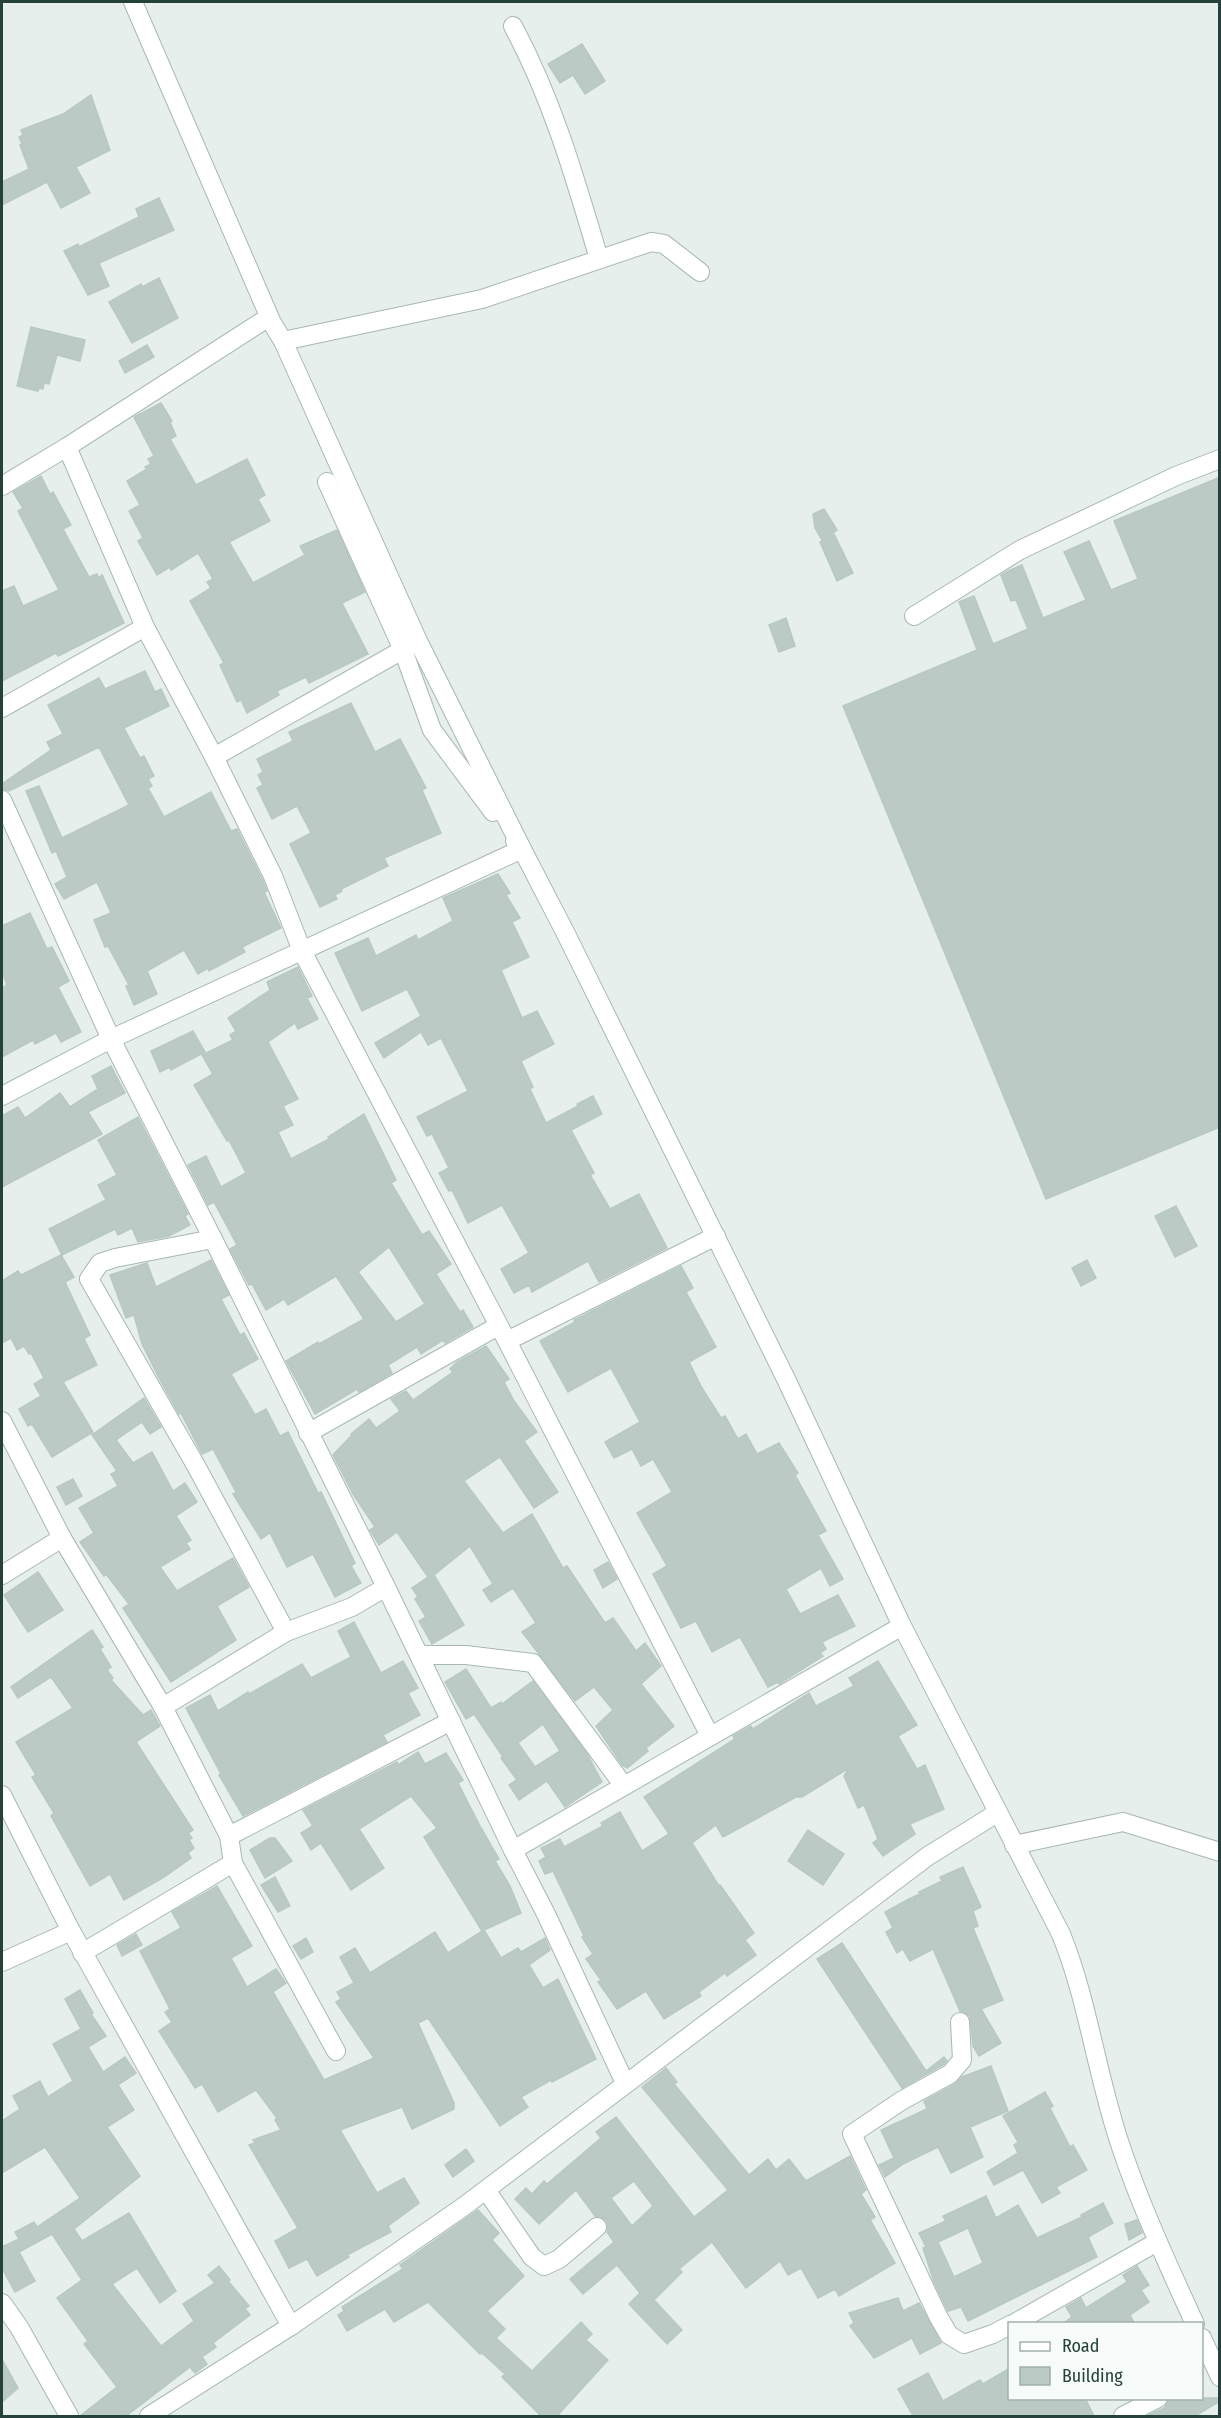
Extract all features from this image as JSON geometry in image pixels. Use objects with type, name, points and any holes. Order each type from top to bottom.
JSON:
[{"type":"street","points":[[133,2],[269,317],[283,341],[410,645],[432,730],[522,849]]},
{"type":"street","points":[[513,26],[536,68],[599,259]]},
{"type":"street","points":[[283,341],[482,299],[651,242],[664,244],[700,272]]},
{"type":"street","points":[[2,486],[67,447],[269,317]]},
{"type":"street","points":[[67,447],[145,627],[214,757],[273,876],[302,951],[710,1736]]},
{"type":"street","points":[[914,616],[1020,550],[1176,476],[1220,459]]},
{"type":"street","points":[[327,482],[410,645],[567,934],[848,1508],[902,1626],[1061,1934],[1076,1970],[1088,2028],[1122,2150],[1157,2242],[1194,2322]]},
{"type":"street","points":[[2,708],[145,627]]},
{"type":"street","points":[[214,757],[410,645]]},
{"type":"street","points":[[2,800],[111,1040],[386,1587],[546,1914],[625,2083]]},
{"type":"street","points":[[2,1096],[111,1040],[522,849]]},
{"type":"street","points":[[308,1433],[502,1334],[716,1236]]},
{"type":"street","points":[[213,1239],[115,1258],[100,1263],[89,1280],[195,1464],[286,1632]]},
{"type":"street","points":[[2,1421],[62,1538],[163,1707],[229,1836],[233,1863],[336,2050]]},
{"type":"street","points":[[2,1575],[62,1538]]},
{"type":"street","points":[[163,1707],[286,1632],[352,1607],[386,1587]]},
{"type":"street","points":[[513,1850],[902,1626]]},
{"type":"street","points":[[419,1655],[466,1655],[533,1663],[624,1786]]},
{"type":"street","points":[[229,1836],[451,1721]]},
{"type":"street","points":[[2,1795],[70,1931],[291,2326]]},
{"type":"street","points":[[149,2416],[291,2326],[486,2190],[928,1856],[997,1812]]},
{"type":"street","points":[[1014,1845],[1123,1822],[1220,1852]]},
{"type":"street","points":[[82,1953],[233,1863]]},
{"type":"street","points":[[2,1962],[70,1931]]},
{"type":"street","points":[[960,2022],[962,2060],[950,2074],[901,2101],[852,2134],[949,2335],[964,2344],[993,2334],[1008,2326]]},
{"type":"street","points":[[486,2190],[532,2257],[544,2266],[559,2259],[597,2227]]},
{"type":"street","points":[[1015,2322],[1157,2242]]},
{"type":"street","points":[[2,2303],[19,2327],[69,2416]]},
{"type":"street","points":[[1203,2342],[1212,2374]]},
{"type":"street","points":[[1124,2416],[1154,2400]]},
{"type":"building","points":[[582,44],[605,81],[585,94],[573,75],[560,83],[548,64]]},
{"type":"building","points":[[91,95],[110,150],[76,167],[90,193],[61,208],[47,182],[2,205],[2,182],[29,169],[20,145],[22,144],[19,137],[23,135],[21,130],[63,114]]},
{"type":"building","points":[[159,198],[174,230],[99,263],[109,286],[88,295],[64,251],[78,244],[79,247],[139,217],[136,209]]},
{"type":"building","points":[[159,278],[178,318],[132,343],[109,302],[141,284],[142,287]]},
{"type":"building","points":[[31,327],[85,340],[80,361],[57,355],[49,384],[44,383],[43,389],[39,388],[38,391],[17,386]]},
{"type":"building","points":[[147,345],[154,357],[125,373],[119,361]]},
{"type":"building","points":[[161,403],[172,421],[170,422],[176,436],[170,439],[196,485],[247,459],[265,495],[258,499],[270,521],[229,542],[253,583],[305,555],[300,546],[337,530],[365,592],[342,603],[368,654],[309,683],[306,677],[277,691],[279,695],[247,713],[241,700],[237,702],[220,665],[224,663],[190,601],[211,588],[207,582],[213,579],[198,553],[171,570],[170,567],[157,575],[138,541],[143,538],[129,511],[140,505],[127,481],[147,469],[145,467],[151,464],[148,459],[154,456],[134,417]]},
{"type":"building","points":[[41,476],[50,494],[53,492],[71,525],[63,529],[89,577],[97,574],[98,578],[102,575],[124,623],[58,656],[56,653],[2,681],[2,591],[14,586],[23,606],[59,590],[18,511],[23,508],[13,492]]},
{"type":"building","points":[[1220,477],[1220,1127],[1046,1199],[843,706],[977,650],[959,602],[974,596],[993,644],[1028,629],[1016,600],[1011,601],[1001,575],[1008,571],[1022,565],[1043,618],[1086,600],[1064,552],[1089,541],[1111,590],[1138,579],[1114,521]]},
{"type":"building","points":[[824,509],[837,530],[822,540],[815,528],[813,514]]},
{"type":"building","points":[[834,534],[853,573],[837,581],[820,542]]},
{"type":"building","points":[[786,618],[795,646],[779,652],[769,625]]},
{"type":"building","points":[[145,671],[155,692],[161,689],[169,706],[124,728],[140,758],[144,756],[154,776],[148,779],[152,786],[148,788],[164,817],[211,792],[231,831],[237,829],[263,881],[267,891],[264,892],[281,928],[242,947],[245,952],[209,971],[208,968],[198,974],[184,950],[147,971],[157,994],[134,1005],[126,986],[129,985],[108,946],[105,947],[94,920],[111,913],[97,882],[64,899],[55,884],[67,877],[56,851],[52,853],[26,791],[39,786],[62,838],[129,805],[99,747],[9,791],[2,789],[2,784],[51,750],[47,742],[63,734],[48,705],[99,678],[105,689]]},
{"type":"building","points":[[351,703],[375,752],[400,739],[426,788],[422,790],[441,833],[384,858],[388,866],[341,889],[342,891],[335,895],[337,899],[320,907],[290,844],[311,833],[297,806],[272,819],[257,788],[263,785],[258,775],[263,772],[257,759],[293,741],[289,732]]},
{"type":"building","points":[[498,874],[510,893],[506,895],[520,918],[512,922],[529,957],[501,970],[522,1018],[537,1011],[554,1044],[521,1061],[533,1087],[530,1089],[546,1123],[593,1096],[602,1114],[571,1130],[594,1173],[590,1175],[610,1209],[639,1194],[667,1248],[599,1282],[588,1261],[532,1292],[529,1285],[514,1293],[501,1269],[529,1253],[502,1205],[468,1223],[452,1190],[449,1191],[439,1173],[449,1168],[432,1134],[427,1136],[417,1117],[468,1091],[441,1038],[428,1045],[421,1032],[384,1058],[375,1043],[421,1016],[407,989],[362,1011],[335,953],[368,938],[376,956],[416,935],[418,940],[453,921],[443,898]]},
{"type":"building","points":[[30,913],[47,949],[52,947],[69,981],[58,987],[81,1032],[61,1042],[56,1033],[35,1044],[33,1040],[2,1057],[2,988],[7,985],[2,972],[2,926]]},
{"type":"building","points":[[298,967],[312,996],[307,998],[318,1019],[298,1029],[295,1023],[268,1042],[298,1099],[283,1106],[293,1125],[278,1132],[291,1159],[329,1139],[328,1137],[364,1114],[396,1180],[391,1183],[422,1235],[429,1231],[451,1264],[436,1274],[460,1312],[463,1310],[473,1327],[445,1343],[443,1340],[421,1354],[417,1347],[388,1365],[392,1373],[359,1392],[357,1389],[315,1414],[286,1361],[364,1319],[336,1276],[288,1305],[284,1299],[266,1310],[252,1284],[249,1285],[230,1249],[237,1245],[214,1202],[208,1205],[188,1165],[206,1156],[221,1187],[246,1173],[229,1140],[227,1141],[194,1085],[213,1074],[202,1055],[233,1040],[230,1035],[236,1031],[228,1018],[270,990],[267,982]],"holes":[[[389,1247],[425,1304],[396,1322],[358,1272]]]},
{"type":"building","points":[[193,1031],[205,1052],[171,1070],[170,1067],[160,1072],[151,1051]]},
{"type":"building","points":[[111,1066],[125,1093],[88,1112],[102,1134],[2,1187],[2,1116],[18,1107],[25,1118],[60,1093],[70,1107],[98,1089],[92,1076]]},
{"type":"building","points":[[138,1117],[188,1214],[185,1216],[190,1225],[169,1236],[138,1242],[132,1228],[118,1235],[115,1229],[62,1255],[49,1229],[106,1200],[98,1185],[117,1175],[98,1140]]},
{"type":"building","points":[[1176,1206],[1197,1246],[1175,1257],[1155,1216]]},
{"type":"building","points":[[61,1255],[74,1277],[65,1282],[90,1335],[84,1339],[97,1365],[63,1382],[93,1432],[52,1457],[32,1424],[28,1426],[19,1409],[41,1396],[34,1384],[44,1378],[31,1353],[29,1354],[24,1346],[17,1350],[11,1338],[2,1343],[2,1281],[18,1271],[21,1275]]},
{"type":"building","points":[[211,1260],[229,1295],[221,1299],[240,1335],[244,1333],[258,1359],[231,1374],[255,1415],[266,1409],[280,1436],[288,1432],[318,1493],[321,1492],[355,1563],[351,1566],[361,1583],[335,1597],[313,1554],[287,1567],[270,1533],[261,1539],[233,1494],[236,1492],[213,1449],[202,1454],[181,1413],[179,1414],[142,1344],[134,1315],[126,1318],[110,1275],[147,1263],[156,1287]]},
{"type":"building","points":[[1087,1260],[1096,1278],[1081,1286],[1072,1268]]},
{"type":"building","points":[[681,1266],[693,1288],[686,1292],[716,1347],[689,1362],[702,1388],[721,1418],[725,1416],[738,1439],[746,1434],[757,1454],[779,1443],[798,1473],[795,1475],[826,1531],[818,1535],[843,1579],[830,1586],[821,1568],[786,1589],[800,1614],[838,1595],[855,1626],[822,1642],[826,1649],[820,1653],[823,1656],[779,1684],[778,1682],[768,1687],[740,1637],[712,1652],[696,1621],[681,1628],[653,1574],[667,1566],[637,1513],[672,1492],[653,1459],[641,1466],[632,1449],[614,1458],[605,1442],[640,1422],[611,1368],[568,1392],[540,1341],[575,1322],[574,1320]]},
{"type":"building","points":[[486,1346],[509,1379],[504,1382],[514,1401],[537,1432],[524,1441],[558,1492],[534,1508],[500,1457],[464,1481],[503,1533],[532,1514],[563,1568],[567,1566],[605,1623],[613,1618],[636,1651],[645,1643],[661,1666],[641,1684],[674,1726],[646,1748],[648,1751],[627,1768],[622,1765],[596,1726],[613,1710],[594,1687],[575,1701],[522,1632],[536,1623],[513,1588],[491,1602],[483,1590],[493,1584],[470,1546],[434,1575],[464,1625],[432,1644],[419,1621],[426,1617],[415,1599],[418,1597],[412,1588],[428,1577],[397,1532],[379,1545],[370,1530],[375,1527],[353,1494],[333,1455],[351,1434],[369,1419],[376,1428],[400,1411],[391,1399],[406,1391],[413,1400],[453,1372],[450,1369],[457,1362]]},
{"type":"building","points":[[144,1398],[161,1427],[150,1434],[142,1422],[116,1440],[133,1463],[152,1452],[173,1491],[185,1483],[197,1502],[176,1516],[191,1540],[186,1543],[190,1549],[160,1567],[177,1591],[233,1558],[249,1587],[217,1606],[236,1640],[171,1682],[123,1608],[129,1604],[106,1574],[104,1576],[80,1542],[94,1533],[79,1508],[118,1486],[111,1474],[117,1471],[92,1435]]},
{"type":"building","points":[[73,1479],[82,1496],[66,1505],[57,1487]]},
{"type":"building","points":[[608,1562],[617,1579],[603,1588],[594,1570]]},
{"type":"building","points":[[38,1572],[63,1610],[28,1632],[4,1595]]},
{"type":"building","points":[[354,1622],[381,1673],[403,1661],[418,1688],[408,1693],[420,1715],[383,1735],[387,1742],[243,1816],[219,1775],[221,1774],[186,1708],[210,1695],[218,1711],[248,1692],[249,1694],[302,1664],[311,1678],[351,1657],[338,1631]]},
{"type":"building","points":[[92,1630],[103,1647],[100,1649],[111,1667],[107,1670],[113,1678],[111,1680],[143,1715],[151,1710],[160,1726],[136,1742],[193,1830],[188,1833],[192,1838],[189,1840],[194,1848],[188,1853],[191,1858],[124,1900],[110,1874],[90,1886],[51,1816],[54,1813],[32,1777],[36,1775],[16,1742],[73,1708],[51,1677],[18,1698],[11,1687]]},
{"type":"building","points":[[878,1661],[917,1725],[898,1736],[917,1769],[925,1765],[944,1809],[910,1824],[915,1834],[883,1856],[873,1843],[878,1839],[864,1805],[858,1808],[844,1776],[849,1768],[802,1797],[796,1797],[723,1837],[716,1825],[692,1843],[719,1886],[754,1933],[745,1940],[756,1955],[727,1976],[725,1973],[699,1992],[701,1996],[664,2019],[646,1991],[617,2009],[598,1982],[601,1980],[586,1959],[593,1954],[582,1937],[584,1936],[553,1871],[545,1874],[539,1861],[546,1857],[541,1848],[560,1839],[564,1847],[603,1826],[601,1823],[620,1812],[642,1851],[669,1834],[644,1797],[735,1739],[733,1736],[751,1726],[753,1729],[809,1693],[816,1706],[854,1686],[849,1678]]},
{"type":"building","points":[[466,1669],[491,1708],[501,1702],[502,1704],[533,1681],[587,1754],[602,1782],[565,1807],[547,1781],[519,1800],[509,1785],[517,1780],[501,1758],[503,1757],[474,1714],[466,1719],[445,1682]],"holes":[[[543,1724],[560,1751],[535,1767],[518,1743]]]},
{"type":"building","points":[[418,1752],[425,1764],[446,1753],[463,1780],[458,1783],[499,1859],[495,1861],[510,1886],[521,1913],[482,1931],[424,1837],[437,1828],[411,1796],[359,1829],[384,1868],[351,1890],[321,1843],[311,1850],[301,1833],[313,1826],[303,1810],[397,1762],[398,1765]]},
{"type":"building","points":[[808,1830],[844,1854],[823,1885],[788,1861]]},
{"type":"building","points":[[270,1838],[275,1838],[292,1861],[265,1878],[250,1850]]},
{"type":"building","points":[[963,1867],[981,1907],[973,1911],[978,1926],[973,1928],[1003,2000],[981,2009],[1001,2043],[979,2056],[973,2046],[970,2016],[960,2011],[933,1949],[910,1961],[903,1949],[897,1953],[886,1932],[893,1928],[885,1912],[911,1898],[915,1901],[913,1897],[920,1894],[919,1892],[942,1881],[940,1877]]},
{"type":"building","points":[[275,1877],[290,1906],[278,1912],[261,1885]]},
{"type":"building","points":[[217,1886],[252,1946],[231,1958],[247,1987],[276,1969],[286,1983],[273,1992],[324,2080],[374,2058],[336,2002],[341,1999],[337,1992],[354,1983],[340,1957],[355,1948],[370,1973],[435,1932],[448,1953],[484,1930],[501,1958],[518,1948],[521,1952],[545,1938],[550,1950],[529,1965],[543,1988],[558,1979],[596,2059],[521,2097],[528,2107],[500,2126],[428,2018],[418,2023],[454,2103],[454,2109],[412,2129],[402,2107],[340,2130],[377,2193],[404,2178],[419,2203],[388,2226],[391,2232],[347,2255],[349,2257],[317,2276],[307,2259],[289,2268],[275,2241],[298,2228],[249,2145],[255,2143],[253,2140],[281,2130],[275,2120],[277,2118],[256,2090],[218,2112],[202,2084],[195,2088],[159,2031],[172,2022],[165,2012],[170,2009],[140,1951],[181,1928],[172,1912]]},
{"type":"building","points":[[136,1934],[142,1945],[122,1956],[117,1945]]},
{"type":"building","points":[[306,1938],[313,1952],[301,1959],[293,1946]]},
{"type":"building","points":[[842,1943],[926,2071],[944,2057],[947,2061],[943,2065],[902,2088],[817,1959]]},
{"type":"building","points":[[80,1990],[93,2013],[91,2014],[106,2036],[88,2047],[103,2072],[125,2057],[136,2073],[118,2085],[134,2110],[107,2127],[140,2176],[74,2229],[82,2241],[129,2213],[176,2291],[160,2303],[137,2268],[112,2284],[161,2346],[194,2321],[183,2304],[215,2283],[208,2275],[219,2266],[249,2306],[245,2309],[250,2315],[213,2343],[216,2347],[202,2357],[207,2364],[195,2373],[190,2367],[126,2416],[80,2416],[117,2387],[84,2344],[88,2341],[57,2298],[82,2280],[52,2234],[19,2252],[35,2281],[15,2292],[2,2268],[2,2247],[19,2239],[15,2232],[34,2222],[37,2227],[80,2198],[45,2147],[2,2173],[2,2121],[20,2109],[13,2096],[40,2081],[48,2097],[73,2081],[53,2044],[81,2029],[65,1999]]},
{"type":"building","points":[[991,2066],[1008,2111],[970,2127],[983,2157],[951,2173],[938,2147],[903,2164],[885,2177],[879,2165],[894,2158],[881,2130],[927,2109],[924,2101],[955,2084],[962,2077]]},
{"type":"building","points":[[666,2068],[677,2082],[674,2084],[749,2175],[768,2159],[776,2170],[789,2159],[806,2181],[850,2156],[866,2190],[861,2194],[875,2217],[870,2220],[895,2263],[839,2296],[835,2289],[818,2298],[801,2268],[788,2275],[780,2261],[746,2288],[712,2242],[679,2269],[682,2272],[654,2300],[682,2330],[667,2344],[629,2304],[640,2293],[617,2265],[583,2294],[570,2279],[614,2242],[607,2232],[606,2220],[595,2216],[576,2190],[539,2224],[515,2199],[526,2188],[532,2194],[544,2181],[547,2184],[601,2138],[596,2132],[616,2117],[694,2217],[728,2190],[642,2087]],"holes":[[[634,2181],[653,2206],[632,2226],[611,2198]]]},
{"type":"building","points":[[1045,2092],[1053,2106],[1050,2108],[1070,2147],[1073,2145],[1087,2170],[1056,2187],[1060,2193],[1042,2203],[1023,2170],[994,2185],[987,2172],[1018,2153],[1014,2145],[1018,2142],[1003,2116]]},
{"type":"building","points":[[466,2149],[474,2161],[453,2177],[445,2165]]},
{"type":"building","points":[[986,2196],[996,2218],[1018,2205],[1037,2238],[1082,2217],[1081,2215],[1103,2203],[1113,2223],[1088,2237],[1097,2257],[968,2321],[961,2307],[948,2311],[934,2282],[923,2248],[926,2247],[919,2233],[946,2221],[943,2216]],"holes":[[[968,2228],[983,2263],[954,2277],[938,2242]]]},
{"type":"building","points":[[478,2210],[499,2233],[492,2240],[524,2276],[487,2311],[505,2329],[496,2338],[532,2371],[581,2322],[592,2334],[586,2340],[608,2360],[557,2416],[541,2416],[502,2377],[505,2374],[482,2353],[480,2354],[428,2302],[394,2322],[385,2309],[347,2331],[338,2315],[344,2311],[342,2307],[403,2269],[400,2265]]},
{"type":"building","points":[[1137,2220],[1142,2233],[1129,2240],[1125,2224]]},
{"type":"building","points":[[1137,2266],[1149,2285],[1141,2290],[1149,2302],[1130,2315],[1134,2322],[1065,2322],[1072,2317],[1066,2307],[1081,2298],[1086,2308],[1127,2282],[1123,2275]]},
{"type":"building","points":[[898,2298],[903,2311],[919,2303],[941,2343],[920,2354],[912,2338],[874,2358],[850,2326],[854,2323],[849,2313]]},
{"type":"building","points":[[2,2359],[18,2388],[2,2402]]},
{"type":"building","points":[[1008,2369],[1008,2400],[1086,2400],[1094,2416],[913,2416],[898,2389],[928,2373],[943,2401],[980,2380],[983,2384]]},
{"type":"building","points":[[1220,2398],[1220,2401],[1195,2416],[1147,2416],[1164,2408],[1168,2400]]}]
